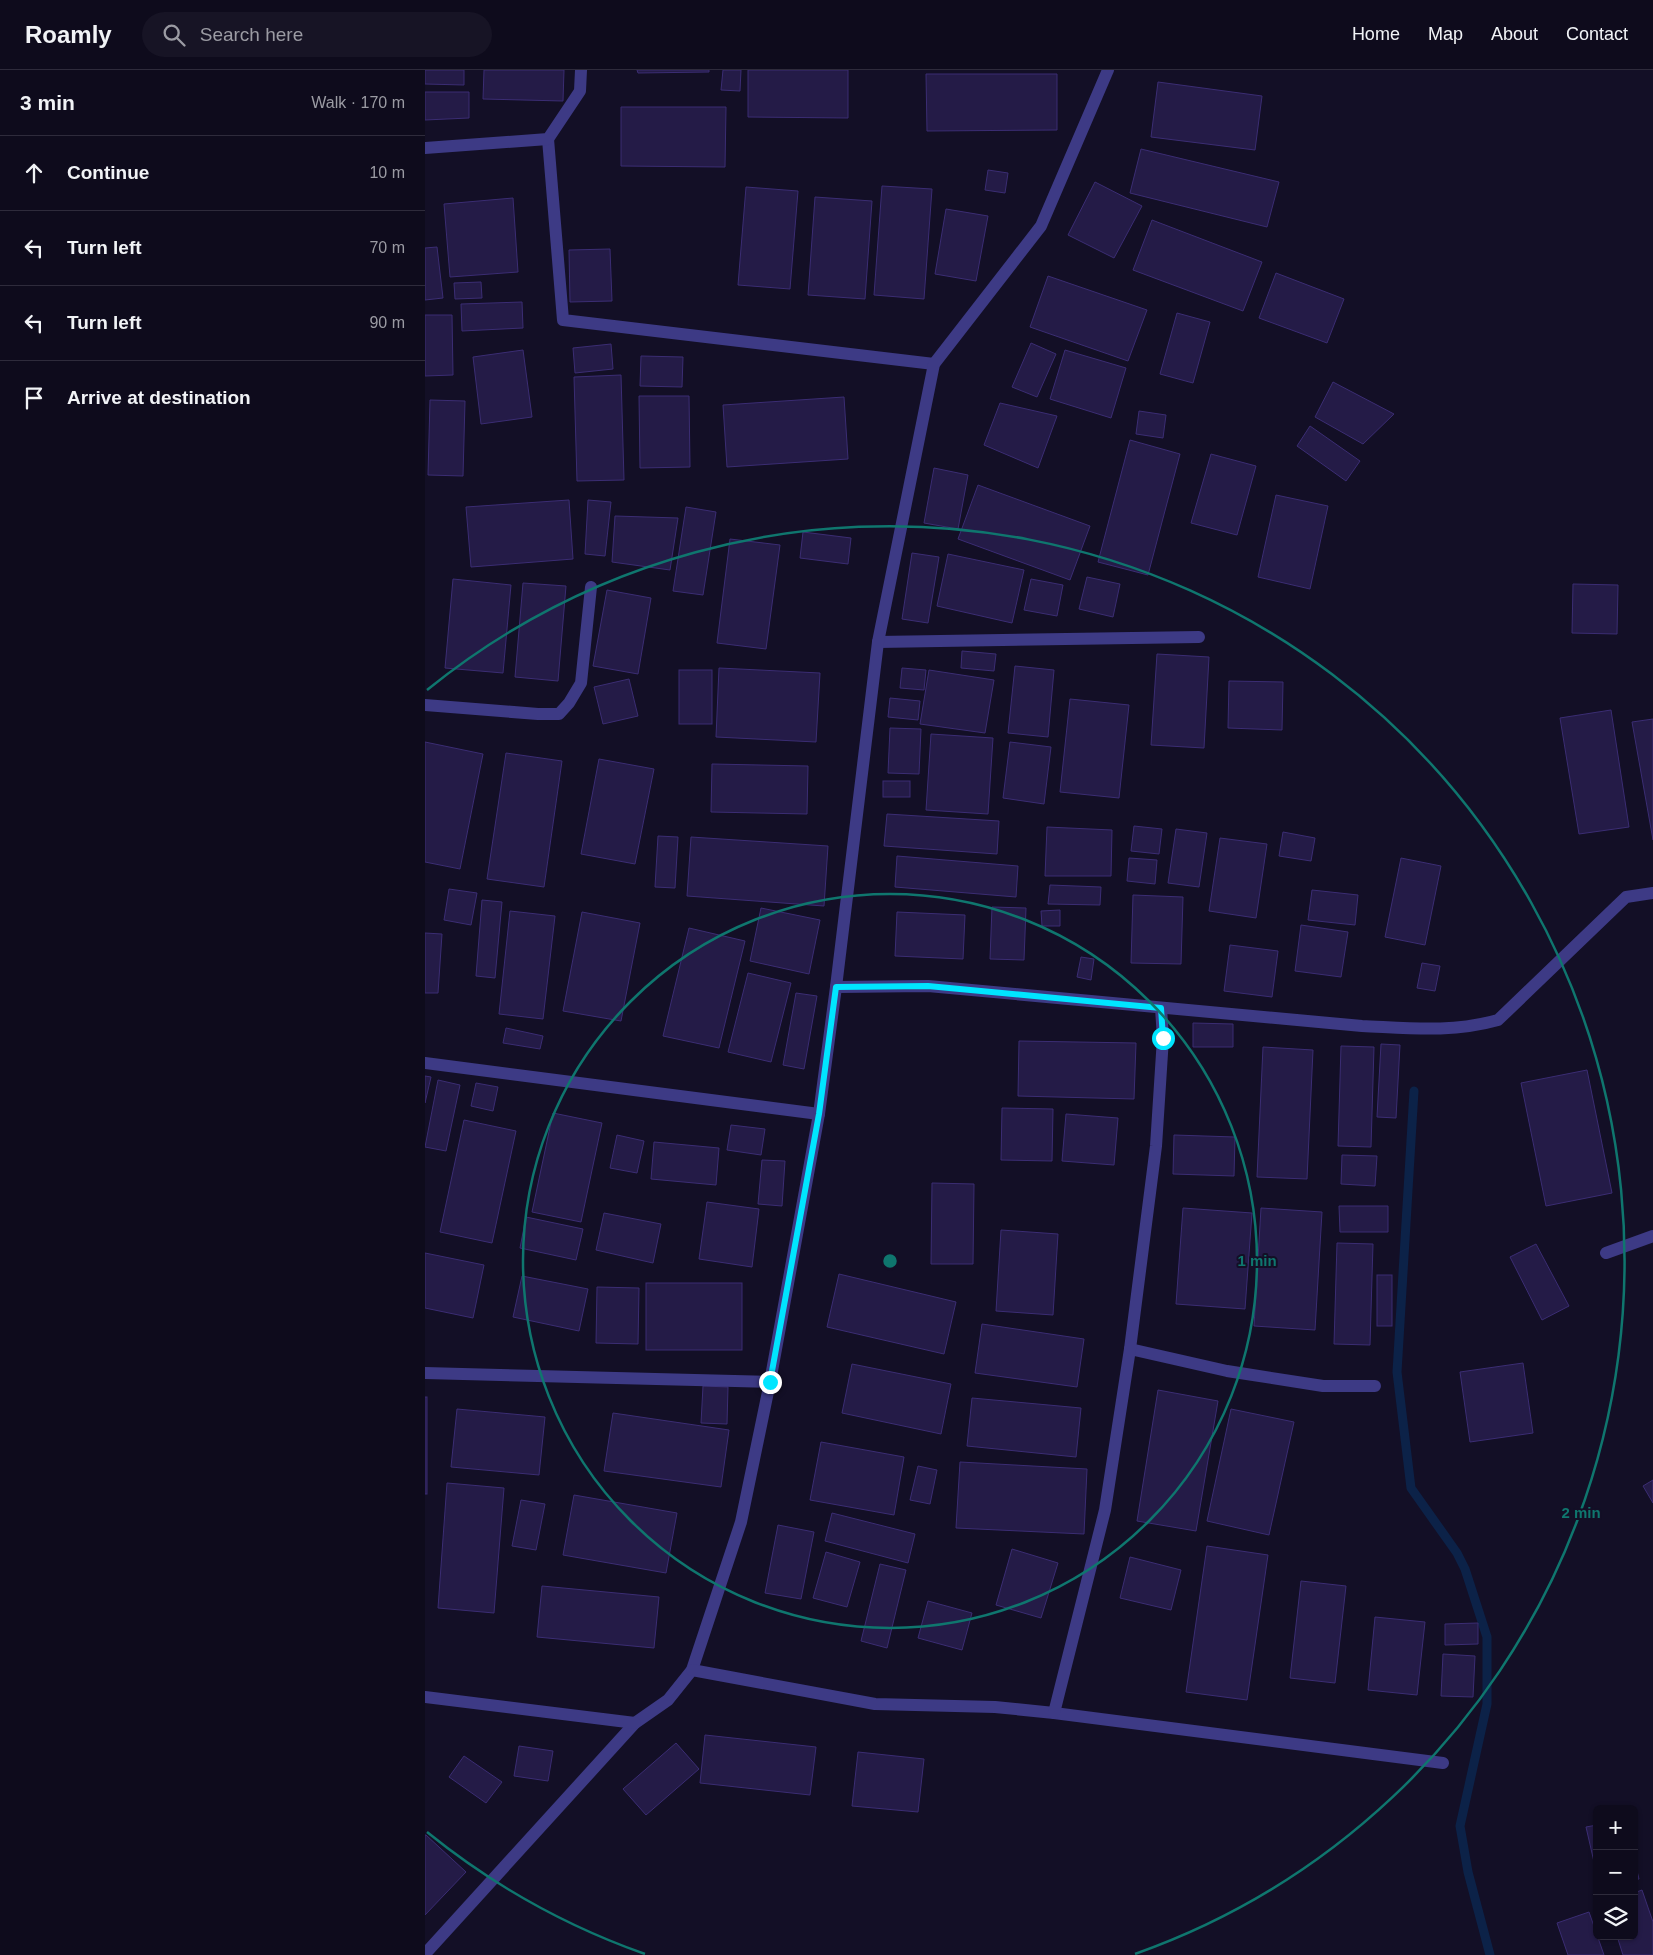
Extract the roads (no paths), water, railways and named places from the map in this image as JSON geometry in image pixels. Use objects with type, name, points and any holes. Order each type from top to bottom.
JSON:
[{"type":"street","points":[[581,70],[580,91],[548,139],[563,320],[934,364]]},
{"type":"street","points":[[425,1954],[635,1722],[668,1700],[692,1670],[741,1522],[770,1382],[819,1114],[878,642],[934,364],[1041,226],[1109,70]]},
{"type":"street","points":[[425,148],[548,139]]},
{"type":"street","points":[[425,705],[559,714],[569,703],[581,683],[591,587]]},
{"type":"street","points":[[878,642],[1199,638]]},
{"type":"street","points":[[836,987],[928,986],[1362,1026],[1432,1030],[1471,1027],[1498,1020],[1626,898],[1653,893]]},
{"type":"street","points":[[1054,1713],[1105,1510],[1130,1349],[1156,1146],[1163,1038],[1161,1008]]},
{"type":"street","points":[[425,1063],[819,1114]]},
{"type":"street","points":[[1606,1253],[1653,1236]]},
{"type":"street","points":[[1130,1349],[1227,1371],[1323,1386],[1375,1386]]},
{"type":"street","points":[[425,1373],[770,1382]]},
{"type":"street","points":[[692,1670],[875,1704],[995,1707],[1054,1713],[1443,1763]]},
{"type":"street","points":[[425,1697],[635,1722]]},
{"type":"waterway","points":[[1414,1091],[1397,1372],[1411,1488],[1457,1553],[1465,1569],[1487,1637],[1487,1704],[1460,1826],[1468,1872],[1490,1955]]}]
